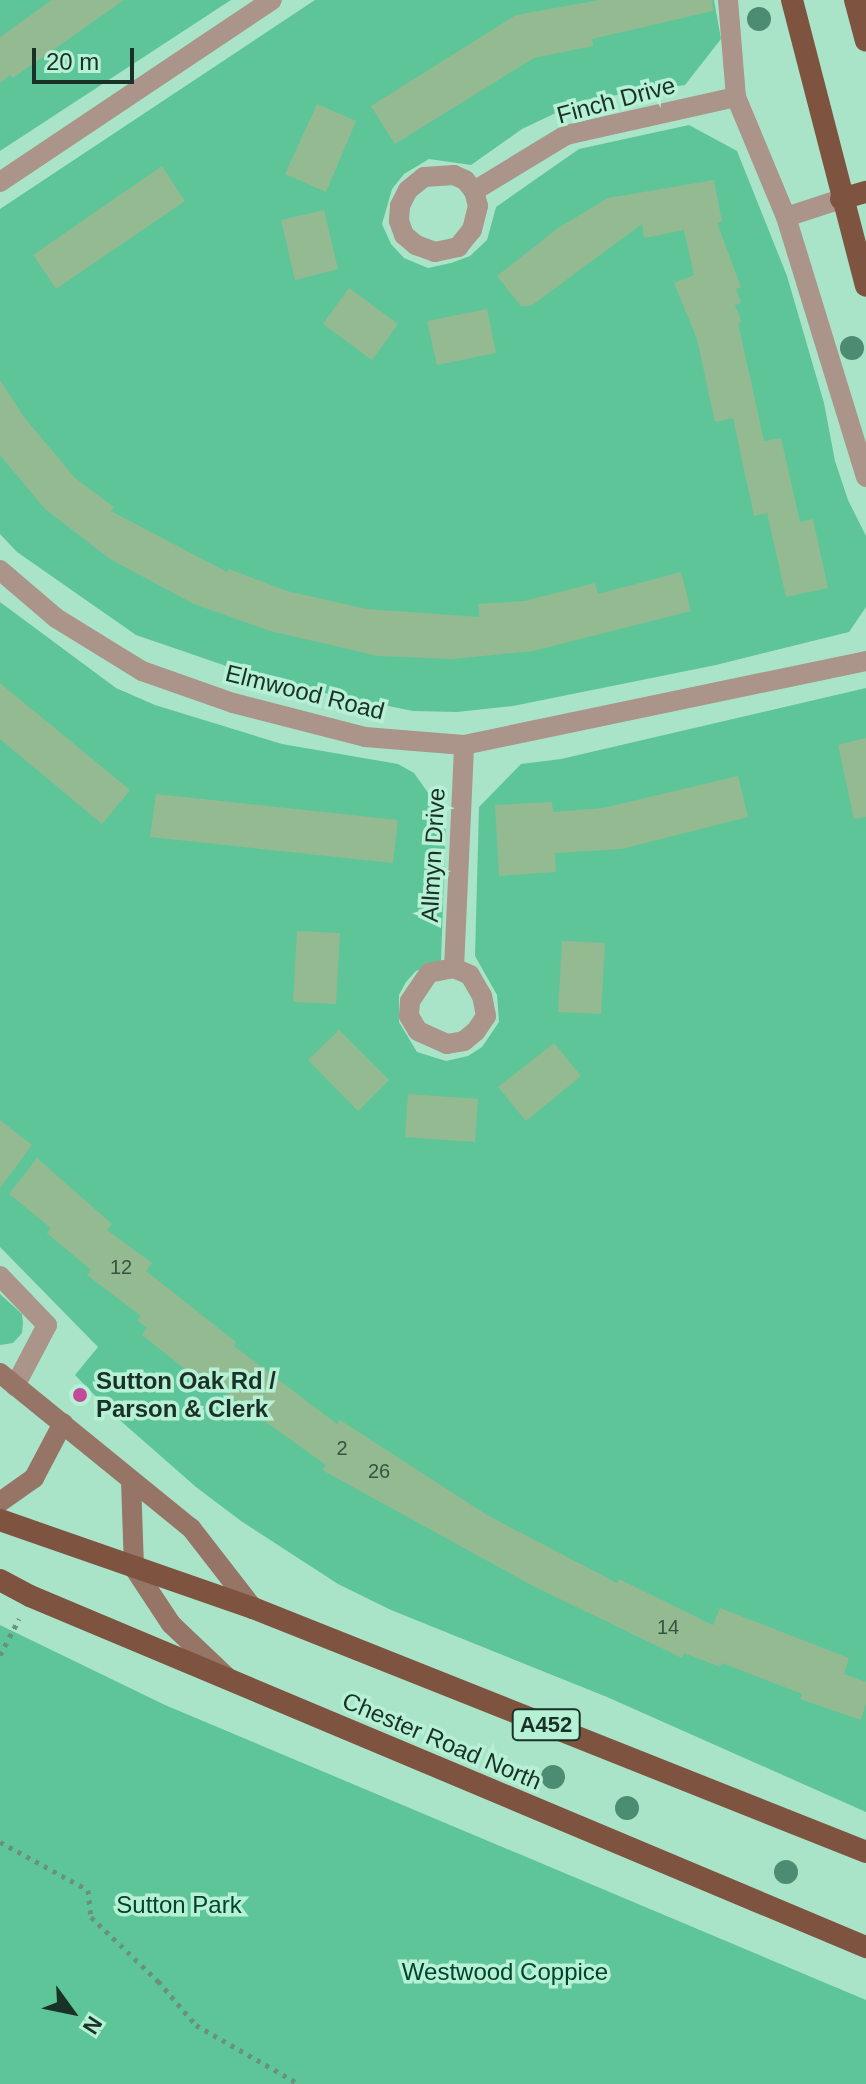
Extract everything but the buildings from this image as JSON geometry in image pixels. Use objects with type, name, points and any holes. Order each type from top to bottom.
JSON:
[{"type":"highway","points":[[792,0],[841,199],[866,286]]},
{"type":"highway","points":[[855,0],[866,41]]},
{"type":"highway","points":[[841,199],[866,192]]},
{"type":"highway","name":"A452","points":[[0,1520],[253,1608],[866,1852]]},
{"type":"highway","name":"Chester Road North","points":[[0,1580],[30,1596],[866,1947]]},
{"type":"main road","points":[[7,1380],[191,1528],[253,1608]]},
{"type":"main road","points":[[0,1502],[34,1478],[63,1423]]},
{"type":"main road","points":[[131,1481],[134,1568],[171,1624],[233,1682]]},
{"type":"street","points":[[0,182],[272,0]]},
{"type":"street","points":[[728,0],[736,97],[786,217],[866,477]]},
{"type":"street","name":"Finch Drive","points":[[474,191],[566,135],[736,97]]},
{"type":"street","points":[[786,217],[841,199]]},
{"type":"street","name":"Elmwood Road","points":[[0,570],[56,618],[142,671],[233,703],[365,737],[464,745],[866,661]]},
{"type":"street","name":"Allmyn Drive","points":[[454,968],[464,745]]},
{"type":"street","points":[[0,1276],[47,1325],[7,1380]]},
{"type":"path","points":[[0,1655],[30,1596]]},
{"type":"path","points":[[0,1842],[88,1890],[91,1917],[158,1981],[196,2025],[299,2084]]},
{"type":"green space","points":[[0,0],[231,0],[0,151]]},
{"type":"green space","points":[[315,0],[714,0],[721,39],[685,85],[583,100],[522,129],[471,165],[429,159],[404,174],[392,189],[382,224],[391,244],[404,258],[428,268],[470,256],[487,240],[496,207],[579,149],[689,125],[737,151],[787,276],[824,403],[835,461],[848,500],[866,536],[866,607],[849,632],[716,665],[513,706],[457,712],[413,711],[276,683],[136,635],[17,552],[0,534],[0,209]]},
{"type":"green space","points":[[0,602],[116,688],[155,705],[282,744],[398,764],[414,773],[446,818],[441,962],[416,971],[406,982],[399,995],[399,1022],[417,1052],[446,1061],[468,1056],[482,1047],[499,1022],[497,995],[475,956],[479,807],[521,764],[561,759],[866,688],[866,1812],[607,1697],[391,1610],[338,1584],[241,1521],[196,1487],[114,1415],[75,1375],[98,1347],[0,1247]]},
{"type":"green space","points":[[0,1294],[22,1314],[23,1323],[22,1333],[13,1343],[0,1345]]},
{"type":"green space","name":"Sutton Park","points":[[0,1625],[165,1705],[866,2000],[866,2084],[0,2084]]},
{"type":"place","name":"Sutton Oak Rd / Parson & Clerk","points":[[80,1395]]},
{"type":"park label","name":"Westwood Coppice","points":[[505,1972]]}]
